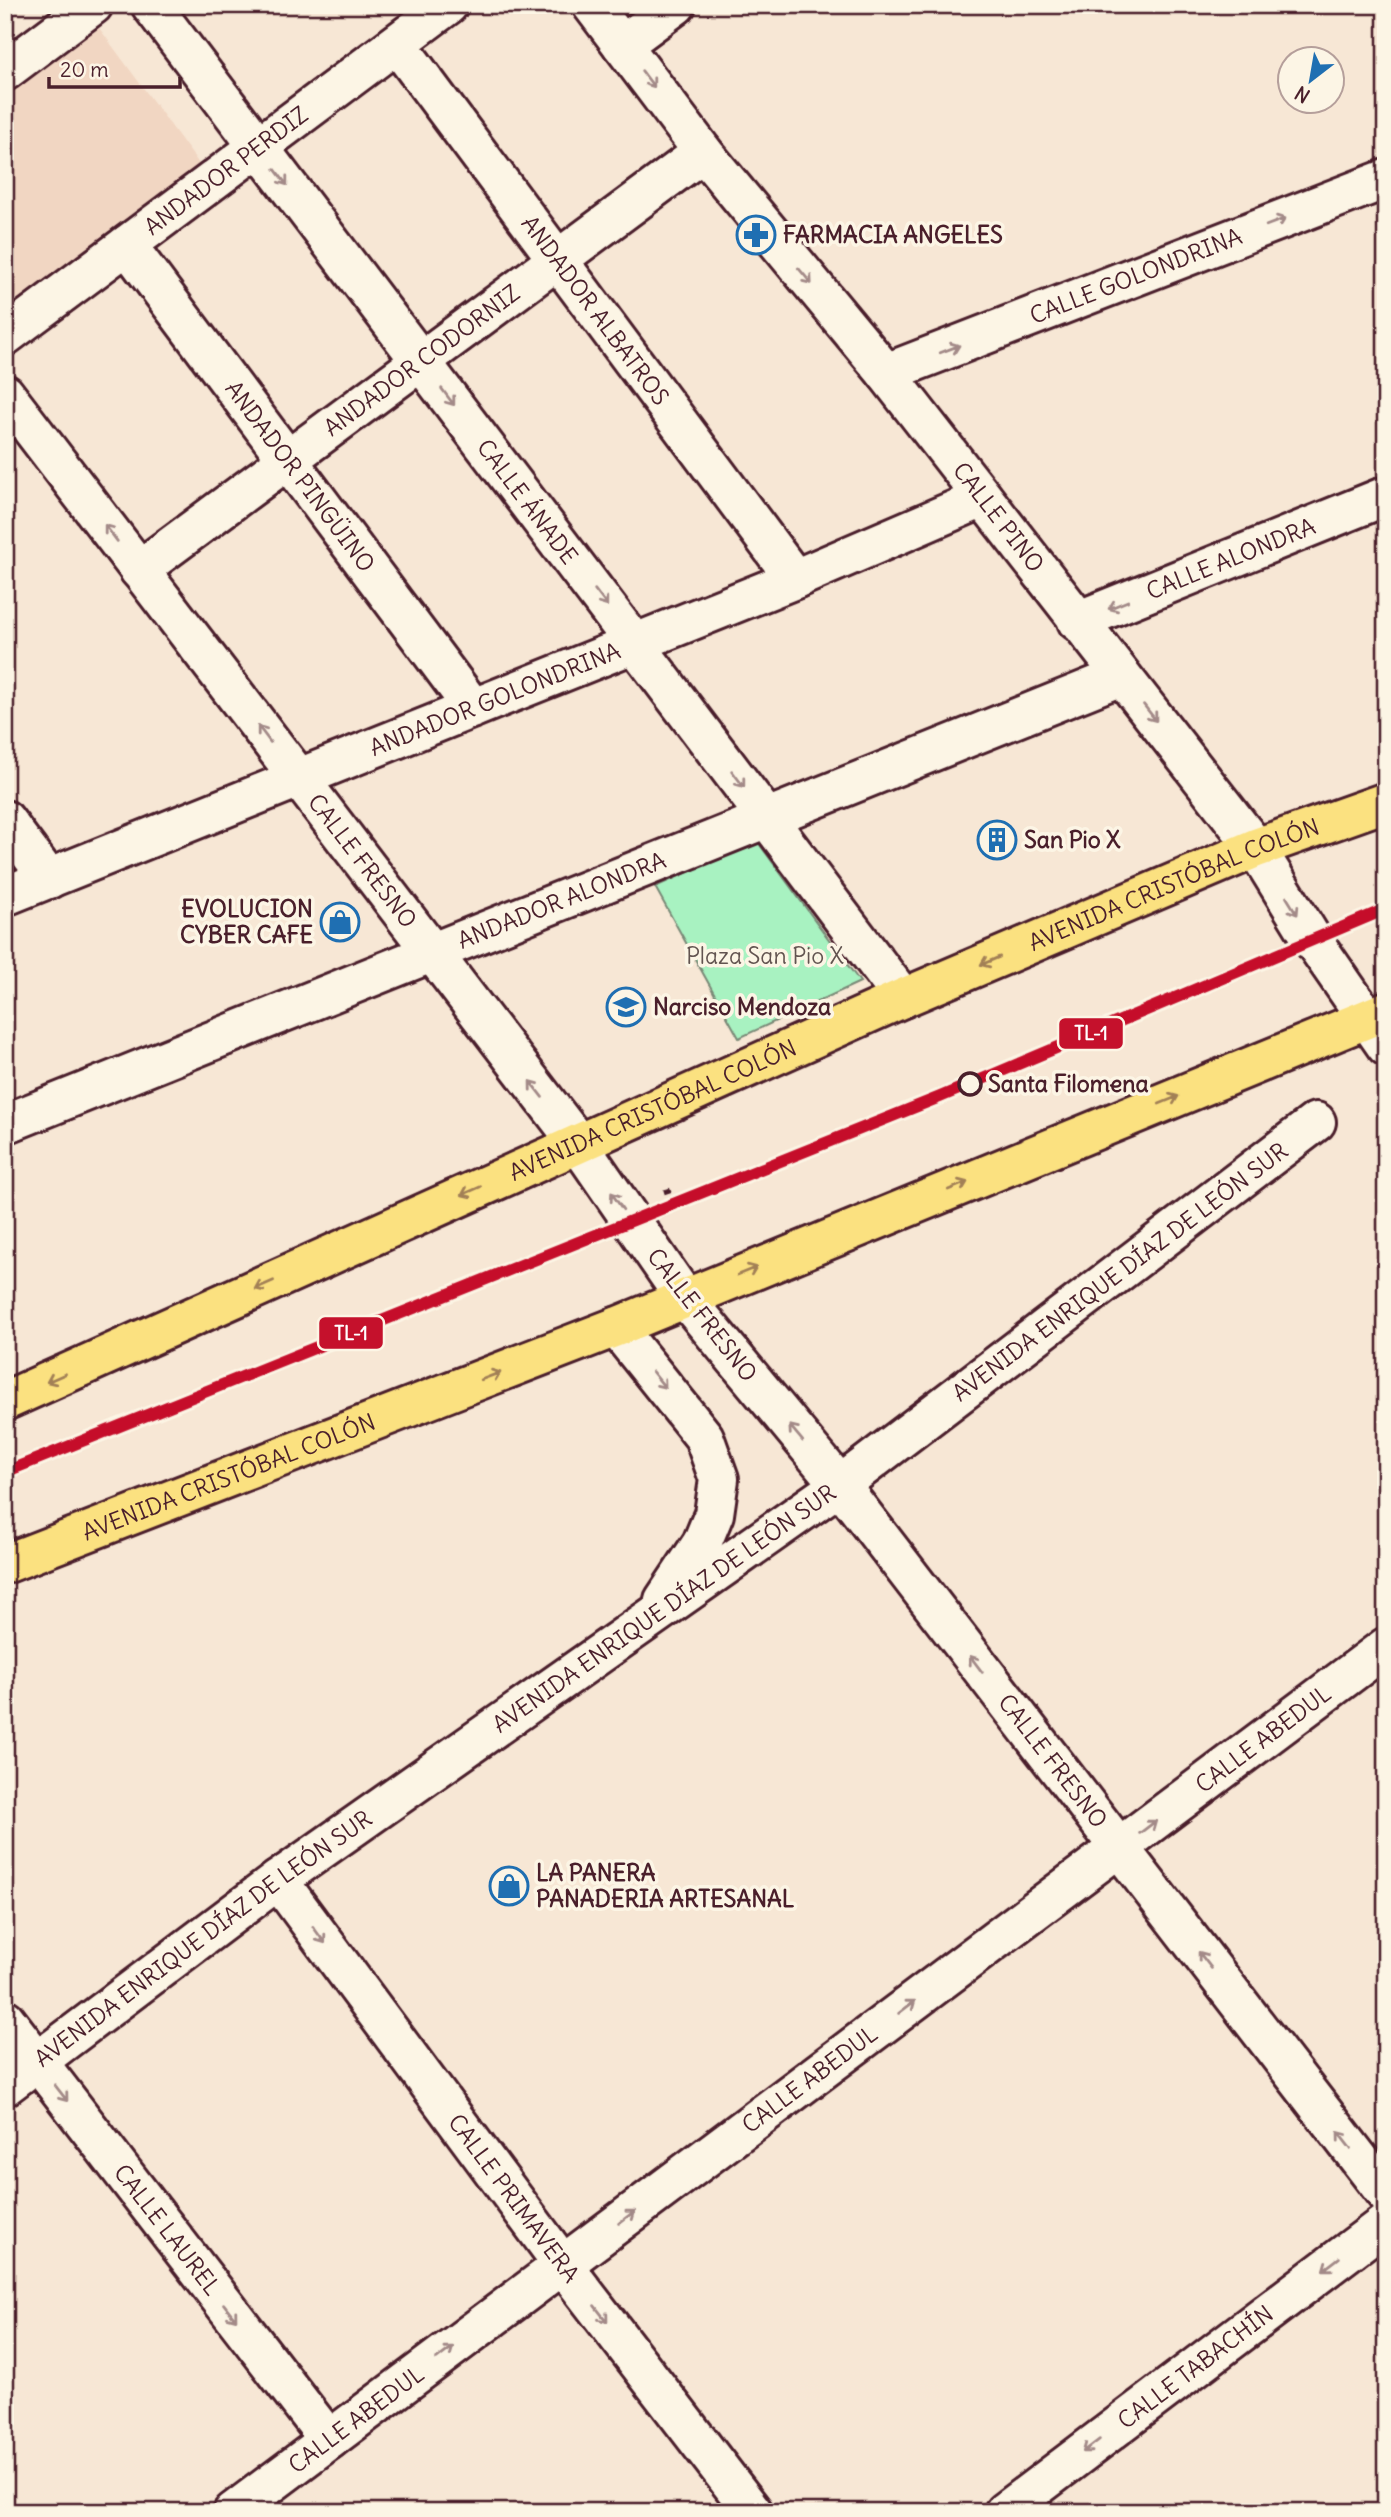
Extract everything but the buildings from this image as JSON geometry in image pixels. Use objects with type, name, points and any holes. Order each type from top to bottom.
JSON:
[{"type":"main road","name":"AVENIDA CRISTÓBAL COLÓN","points":[[5,1401],[903,998],[1256,848],[1386,802]]},
{"type":"main road","name":"AVENIDA CRISTÓBAL COLÓN","points":[[5,1564],[616,1327],[684,1297],[1380,1025]]},
{"type":"street","points":[[5,71],[93,5]]},
{"type":"street","name":"CALLE ÁNADE","points":[[151,5],[903,998]]},
{"type":"street","name":"ANDADOR PERDIZ","points":[[5,336],[448,5]]},
{"type":"street","name":"CALLE PINO","points":[[592,5],[703,152],[886,373],[1256,848],[1318,948],[1380,1025]]},
{"type":"street","points":[[622,45],[676,5]]},
{"type":"street","name":"ANDADOR ALBATROS","points":[[397,44],[795,579]]},
{"type":"street","name":"ANDADOR CODORNIZ","points":[[139,570],[703,152]]},
{"type":"street","name":"CALLE GOLONDRINA","points":[[886,373],[1386,179]]},
{"type":"street","name":"ANDADOR PINGÜINO","points":[[127,245],[473,708]]},
{"type":"street","name":"CALLE FRESNO","points":[[5,394],[578,1143],[684,1297],[840,1485],[1386,2194]]},
{"type":"street","name":"CALLE ALONDRA","points":[[1077,621],[1386,496]]},
{"type":"street","name":"ANDADOR GOLONDRINA","points":[[5,896],[795,579],[983,498]]},
{"type":"street","name":"ANDADOR ALONDRA","points":[[5,1124],[1121,676]]},
{"type":"street","points":[[5,820],[49,879]]},
{"type":"street","name":"AVENIDA ENRIQUE DÍAZ DE LEÓN SUR","points":[[5,2086],[278,1880],[840,1485],[1316,1122]]},
{"type":"street","points":[[616,1327],[704,1437],[719,1479],[714,1514],[702,1543],[653,1616]]},
{"type":"street","name":"CALLE ABEDUL","points":[[233,2512],[1386,1647]]},
{"type":"street","name":"CALLE PRIMAVERA","points":[[278,1880],[563,2265],[753,2512]]},
{"type":"street","name":"CALLE LAUREL","points":[[5,2020],[329,2440]]},
{"type":"street","name":"CALLE TABACHÍN","points":[[1004,2512],[1386,2223]]},
{"type":"shaded area","points":[[94,21],[208,176],[25,310],[5,284],[5,86]]},
{"type":"green space","name":"Plaza San Pio X","points":[[757,841],[860,982],[739,1038],[655,887]]},
{"type":"transit line","name":"TL-1","points":[[5,1472],[940,1097],[1386,909]]},
{"type":"place","name":"FARMACIA ANGELES","points":[[756,235]]},
{"type":"place","name":"San Pio X","points":[[997,840]]},
{"type":"place","name":"EVOLUCION CYBER CAFE","points":[[340,922]]},
{"type":"place","name":"Narciso Mendoza","points":[[626,1007]]},
{"type":"place","name":"Santa Filomena","points":[[970,1084]]},
{"type":"place","name":"LA PANERA PANADERIA ARTESANAL","points":[[509,1886]]}]
